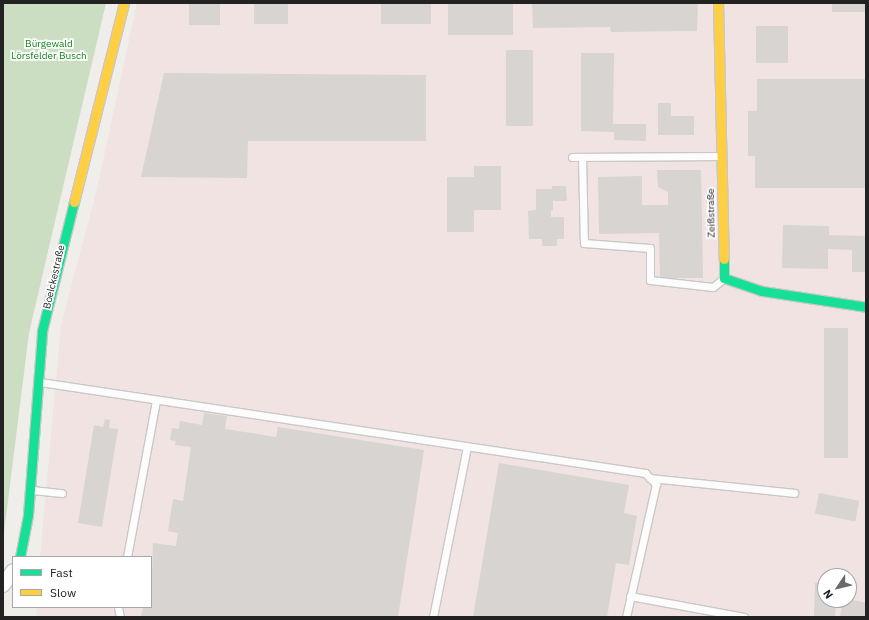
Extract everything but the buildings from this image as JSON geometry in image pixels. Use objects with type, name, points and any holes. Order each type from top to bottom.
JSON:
[{"type":"street","name":"Boelckestraße","points":[[20,556],[25,535],[30,490],[36,381],[42,331],[124,3]]},
{"type":"street","name":"Zeißstraße","points":[[718,3],[724,278]]},
{"type":"street","points":[[724,278],[762,291],[866,307]]},
{"type":"street","points":[[3,585],[12,572]]},
{"type":"lane","points":[[572,157],[721,156]]},
{"type":"lane","points":[[582,157],[584,243],[650,248],[650,280],[713,287],[724,278]]},
{"type":"lane","points":[[36,381],[156,401],[645,473],[656,484],[626,617]]},
{"type":"lane","points":[[127,556],[156,401]]},
{"type":"lane","points":[[433,617],[467,447]]},
{"type":"lane","points":[[650,478],[794,493]]},
{"type":"lane","points":[[30,490],[62,493]]},
{"type":"lane","points":[[630,596],[744,617]]},
{"type":"shaded area","points":[[137,3],[866,3],[866,617],[37,617],[36,608],[152,608],[152,556],[40,556],[61,325],[97,189]]},
{"type":"green space","name":"Bürgewald Lörsfelder Busch","points":[[3,3],[106,3],[29,333],[3,541]]},
{"type":"traffic: fast","points":[[20,556],[28,515],[42,331],[74,202]]},
{"type":"traffic: fast","points":[[724,259],[724,278],[762,291],[866,307]]},
{"type":"traffic: slow","points":[[74,202],[124,3]]},
{"type":"traffic: slow","points":[[718,3],[724,259]]}]
